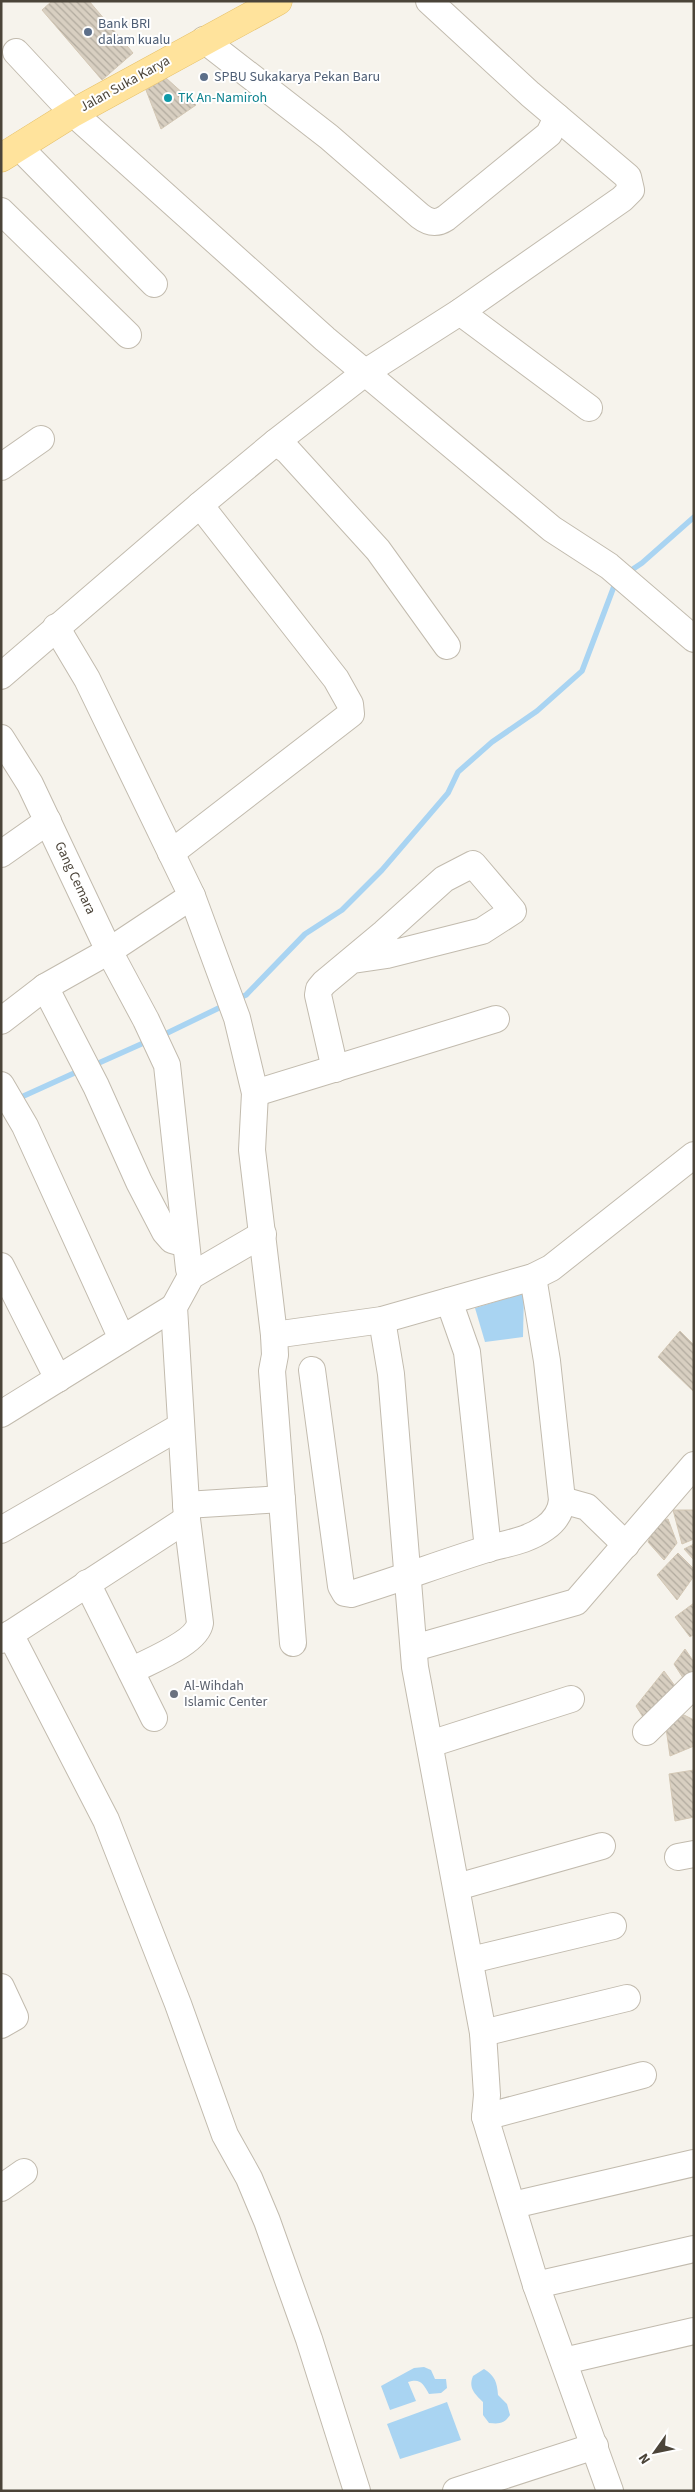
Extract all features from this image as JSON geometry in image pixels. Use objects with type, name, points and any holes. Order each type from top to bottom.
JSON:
[{"type":"main road","name":"Jalan Suka Karya","points":[[10,153],[73,113],[278,1]]},
{"type":"street","points":[[1,676],[200,505],[276,442],[366,372],[460,312],[622,199],[631,190],[628,177],[557,117],[429,1]]},
{"type":"street","points":[[204,40],[329,137],[429,222],[438,222],[446,218],[542,140],[554,128],[557,117]]},
{"type":"street","points":[[16,52],[73,113],[325,339],[552,529],[609,566],[694,639]]},
{"type":"street","points":[[10,153],[154,284]]},
{"type":"street","points":[[1,210],[128,335]]},
{"type":"street","points":[[460,312],[589,408]]},
{"type":"street","points":[[2,465],[42,439]]},
{"type":"street","points":[[276,442],[288,451],[378,550],[447,646]]},
{"type":"street","points":[[171,853],[351,714],[350,704],[336,679],[200,505]]},
{"type":"street","points":[[56,627],[87,679],[192,896],[237,1018],[255,1093],[252,1150],[274,1335],[275,1355],[272,1371],[293,1643]]},
{"type":"street","name":"Gang Cemara","points":[[1,738],[30,784],[109,951],[167,1064],[191,1276]]},
{"type":"street","points":[[1,854],[48,821]]},
{"type":"street","points":[[335,1069],[318,992],[324,983],[353,960],[444,879],[474,864],[513,911],[482,931],[387,955],[353,960]]},
{"type":"street","points":[[1,1021],[45,987],[109,951],[192,896]]},
{"type":"street","points":[[45,987],[96,1086],[139,1182],[166,1232],[172,1240],[186,1244]]},
{"type":"street","points":[[255,1093],[496,1019]]},
{"type":"street","points":[[2,1086],[25,1126],[122,1339]]},
{"type":"street","points":[[274,1335],[382,1320],[533,1277],[552,1268],[694,1155]]},
{"type":"street","points":[[1,1414],[174,1307],[191,1276],[263,1234]]},
{"type":"street","points":[[1,1266],[58,1379]]},
{"type":"street","points":[[312,1370],[341,1588],[345,1593],[351,1594],[408,1577],[488,1549],[526,1539],[547,1527],[560,1511],[562,1500],[547,1361],[533,1277]]},
{"type":"street","points":[[449,1301],[467,1352],[488,1549]]},
{"type":"street","points":[[130,1671],[189,1640],[199,1630],[186,1512],[174,1307]]},
{"type":"street","points":[[382,1320],[391,1374],[415,1667],[471,1960],[483,2033],[487,2095],[485,2116],[536,2285],[610,2491]]},
{"type":"street","points":[[1,1530],[181,1426]]},
{"type":"street","points":[[414,1648],[576,1602],[694,1465]]},
{"type":"street","points":[[282,1499],[186,1512],[87,1584],[6,1637],[106,1820],[178,2004],[224,2135],[249,2178],[267,2221],[309,2339],[357,2491]]},
{"type":"street","points":[[562,1500],[587,1508],[626,1545]]},
{"type":"street","points":[[87,1584],[154,1718]]},
{"type":"street","points":[[646,1732],[694,1685]]},
{"type":"street","points":[[430,1744],[572,1699]]},
{"type":"street","points":[[457,1887],[602,1846]]},
{"type":"street","points":[[471,1960],[613,1926]]},
{"type":"street","points":[[1,1987],[15,2017],[1,2025]]},
{"type":"street","points":[[483,2033],[627,1998]]},
{"type":"street","points":[[485,2116],[643,2075]]},
{"type":"street","points":[[513,2205],[694,2163]]},
{"type":"street","points":[[1,2188],[24,2172]]},
{"type":"street","points":[[536,2285],[694,2250]]},
{"type":"street","points":[[564,2361],[694,2331]]},
{"type":"street","points":[[456,2491],[502,2484],[595,2446]]},
{"type":"water","points":[[524,1293],[523,1337],[485,1342],[475,1308]]},
{"type":"water","points":[[424,2367],[431,2370],[435,2379],[446,2379],[447,2388],[441,2393],[429,2394],[421,2382],[408,2382],[416,2401],[390,2410],[381,2386],[414,2368]]},
{"type":"water","points":[[484,2369],[493,2377],[498,2395],[507,2404],[510,2415],[501,2423],[489,2423],[483,2415],[483,2402],[475,2393],[471,2384],[473,2376]]},
{"type":"water","points":[[447,2402],[461,2440],[400,2459],[387,2424]]},
{"type":"building","name":"Bank BRI dalam kualu","points":[[52,1],[89,1],[133,53],[102,80],[42,10]]},
{"type":"building","name":"TK An-Namiroh","points":[[166,78],[196,105],[161,129],[146,90]]},
{"type":"building","points":[[680,1331],[694,1345],[694,1392],[658,1357]]},
{"type":"building","points":[[673,1510],[694,1510],[694,1539],[682,1544]]},
{"type":"building","points":[[668,1519],[677,1543],[664,1560],[648,1542],[657,1521]]},
{"type":"building","points":[[694,1544],[694,1560],[684,1549]]},
{"type":"building","points":[[678,1553],[694,1569],[694,1576],[677,1600],[657,1575]]},
{"type":"building","points":[[694,1603],[694,1634],[690,1637],[675,1617]]},
{"type":"building","points":[[685,1649],[694,1662],[694,1676],[687,1684],[674,1664]]},
{"type":"building","points":[[664,1671],[678,1690],[648,1725],[636,1706]]},
{"type":"building","points":[[684,1715],[694,1720],[694,1746],[670,1756],[666,1728]]},
{"type":"building","points":[[694,1770],[694,1817],[675,1821],[669,1774]]},
{"type":"waterway","points":[[627,573],[642,563],[694,517]]},
{"type":"waterway","points":[[237,999],[246,995],[305,934],[342,910],[382,870],[448,793],[458,772],[492,742],[537,711],[582,671],[616,581]]},
{"type":"waterway","points":[[161,1036],[225,1005]]},
{"type":"waterway","points":[[92,1066],[148,1041]]},
{"type":"waterway","points":[[17,1099],[81,1070]]},
{"type":"place","name":"Bank BRI dalam kualu","points":[[88,32]]},
{"type":"place","name":"SPBU Sukakarya Pekan Baru","points":[[204,77]]},
{"type":"place","name":"TK An-Namiroh","points":[[168,98]]},
{"type":"place","name":"Al-Wihdah Islamic Center","points":[[174,1694]]}]
